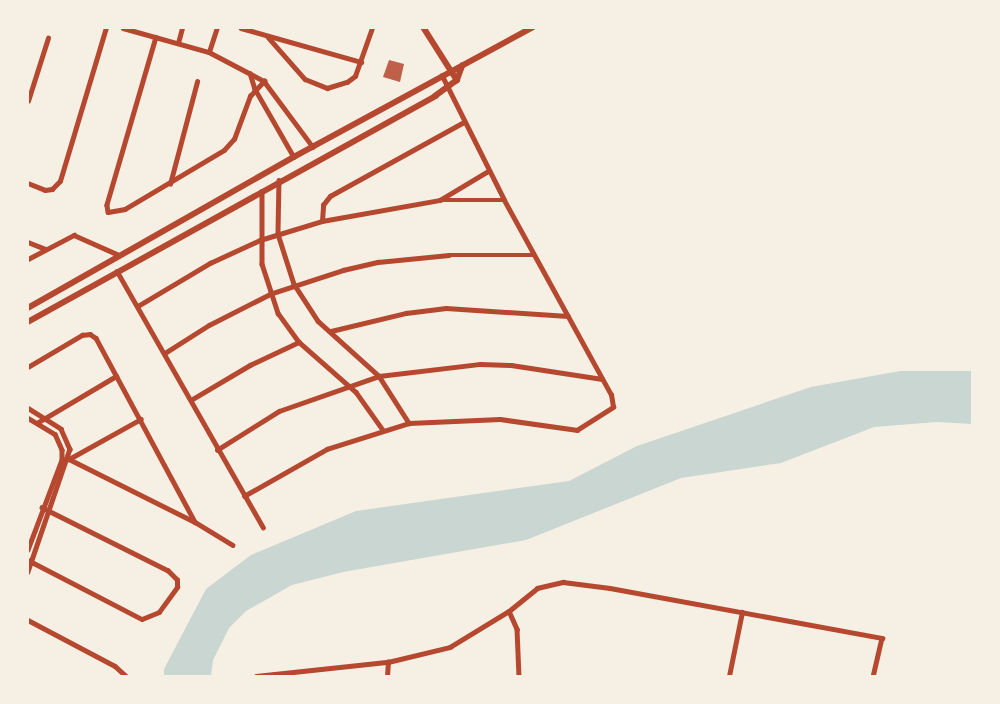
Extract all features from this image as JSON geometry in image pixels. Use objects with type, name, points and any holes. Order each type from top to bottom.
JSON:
[{"type":"street","points":[[28,183],[45,190],[52,189],[60,181],[106,28]]},
{"type":"street","points":[[123,28],[209,52],[264,81],[313,147]]},
{"type":"street","points":[[178,43],[182,28]]},
{"type":"street","points":[[209,52],[218,28]]},
{"type":"street","points":[[241,28],[361,62]]},
{"type":"street","points":[[268,37],[305,79],[322,88],[347,82],[354,76],[361,62],[372,28]]},
{"type":"street","points":[[424,28],[457,80]]},
{"type":"street","points":[[28,308],[184,218],[532,28]]},
{"type":"street","points":[[156,37],[107,210],[117,213],[170,184],[229,146],[255,89],[264,81]]},
{"type":"street","points":[[28,101],[48,38]]},
{"type":"street","points":[[28,322],[191,229],[447,88],[457,80],[462,66]]},
{"type":"street","points":[[250,74],[255,89],[294,157]]},
{"type":"street","points":[[244,496],[309,457],[383,430],[409,423],[500,419],[577,430],[614,405],[602,379],[488,171],[442,76]]},
{"type":"street","points":[[170,184],[197,82]]},
{"type":"street","points":[[322,220],[323,205],[330,196],[464,122]]},
{"type":"street","points":[[440,200],[488,171]]},
{"type":"street","points":[[279,180],[278,234],[285,265],[294,284],[310,310],[379,376],[409,423]]},
{"type":"street","points":[[262,190],[260,240],[270,294],[278,313],[299,342],[348,385],[383,430]]},
{"type":"street","points":[[138,306],[189,273],[260,240],[322,220],[440,200],[504,200]]},
{"type":"street","points":[[184,218],[191,229]]},
{"type":"street","points":[[28,259],[74,235],[119,255]]},
{"type":"street","points":[[28,242],[45,249]]},
{"type":"street","points":[[165,353],[209,325],[294,284],[378,262],[418,257],[534,255]]},
{"type":"street","points":[[117,271],[165,353],[217,450],[263,527]]},
{"type":"street","points":[[331,331],[406,312],[446,308],[568,316]]},
{"type":"street","points":[[28,366],[78,337],[90,334],[99,342],[195,522]]},
{"type":"street","points":[[191,400],[250,365],[299,342]]},
{"type":"street","points":[[217,450],[279,411],[348,385],[379,376],[480,364],[511,365],[602,379]]},
{"type":"street","points":[[37,423],[116,376]]},
{"type":"street","points":[[28,408],[62,430],[67,438],[69,460],[51,512],[29,561],[28,572]]},
{"type":"street","points":[[28,418],[59,440],[62,460],[42,508],[28,550]]},
{"type":"street","points":[[69,460],[141,419]]},
{"type":"street","points":[[62,460],[69,460],[195,522],[233,545]]},
{"type":"street","points":[[29,561],[142,619],[159,612],[177,587],[177,580],[168,571],[42,508]]},
{"type":"street","points":[[256,676],[388,662],[450,647],[509,611],[537,588],[554,583],[575,583],[882,638],[873,676]]},
{"type":"street","points":[[509,611],[517,629],[519,676]]},
{"type":"street","points":[[729,676],[742,612]]},
{"type":"street","points":[[28,620],[115,666],[126,676]]},
{"type":"street","points":[[387,676],[388,662]]},
{"type":"shaded area","points":[[900,371],[972,371],[972,424],[936,422],[874,427],[781,463],[681,478],[526,540],[343,572],[292,585],[246,611],[229,628],[213,660],[211,676],[164,676],[164,669],[206,589],[251,555],[356,511],[569,481],[637,446],[811,387]]},
{"type":"building","points":[[389,60],[404,64],[400,82],[383,77]]}]
